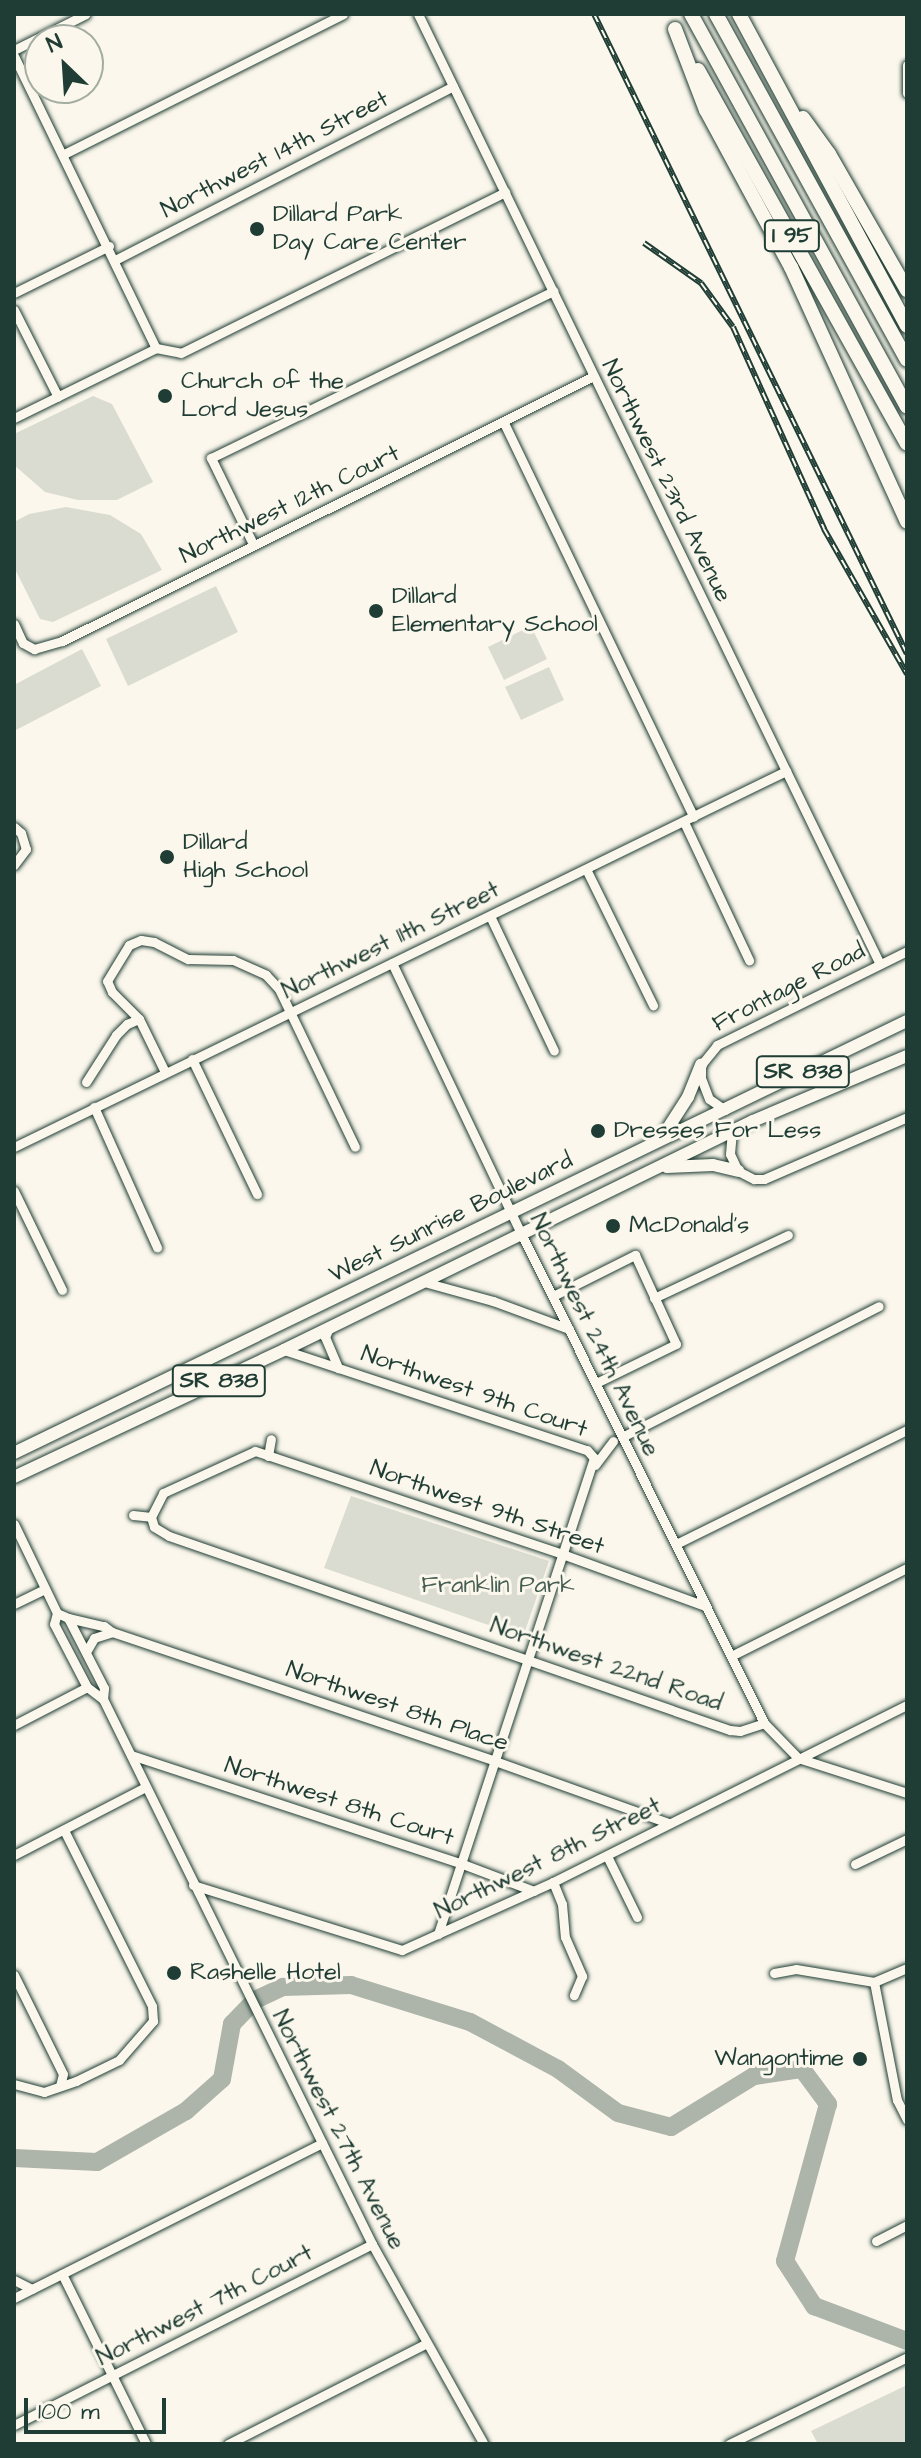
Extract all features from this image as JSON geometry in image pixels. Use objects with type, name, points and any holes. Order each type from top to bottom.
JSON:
[{"type":"highway","name":"I 95","points":[[666,14],[907,444]]},
{"type":"highway","points":[[691,14],[907,407]]},
{"type":"highway","points":[[716,14],[907,360]]},
{"type":"highway","name":"I 95","points":[[739,14],[907,326]]},
{"type":"highway","points":[[675,29],[706,110],[791,267],[907,522]]},
{"type":"highway","points":[[768,69],[829,154],[907,290]]},
{"type":"main road","name":"West Sunrise Boulevard","points":[[14,1453],[907,1021]]},
{"type":"main road","name":"West Sunrise Boulevard","points":[[14,1477],[284,1350],[732,1131],[907,1056]]},
{"type":"main road","points":[[658,1143],[688,1097],[701,1065]]},
{"type":"main road","points":[[656,1168],[699,1164],[738,1171]]},
{"type":"street","points":[[86,14],[14,53],[156,348]]},
{"type":"street","points":[[64,154],[343,14]]},
{"type":"street","name":"Northwest 23rd Avenue","points":[[418,14],[880,964]]},
{"type":"street","points":[[907,65],[907,93]]},
{"type":"street","name":"Northwest 14th Street","points":[[115,260],[453,86]]},
{"type":"street","points":[[14,418],[156,348],[181,353],[505,192]]},
{"type":"street","points":[[14,293],[109,246]]},
{"type":"street","points":[[253,544],[211,458],[553,291]]},
{"type":"street","points":[[14,310],[58,397]]},
{"type":"street","name":"Northwest 12th Court","points":[[14,624],[23,643],[34,649],[47,647],[592,377]]},
{"type":"street","points":[[504,423],[694,817]]},
{"type":"street","name":"Northwest 11th Street","points":[[14,1147],[786,771]]},
{"type":"street","points":[[684,822],[749,960]]},
{"type":"street","points":[[14,827],[21,833],[26,849],[14,865]]},
{"type":"street","points":[[586,869],[653,1005]]},
{"type":"street","points":[[490,916],[554,1051]]},
{"type":"street","points":[[165,1072],[139,1019],[112,992],[107,981],[129,945],[141,940],[154,942],[188,959],[228,959],[250,966],[279,989],[355,1147]]},
{"type":"street","name":"Frontage Road","points":[[725,1110],[705,1094],[701,1065],[725,1040],[907,951]]},
{"type":"street","name":"Northwest 24th Avenue","points":[[392,963],[596,1383],[618,1439],[676,1544],[764,1723]]},
{"type":"street","points":[[86,1082],[116,1035],[127,1024],[139,1019]]},
{"type":"street","points":[[192,1059],[257,1194]]},
{"type":"street","points":[[94,1107],[157,1247]]},
{"type":"street","points":[[732,1131],[730,1154],[738,1171],[754,1179],[764,1179],[907,1117]]},
{"type":"street","points":[[14,1191],[62,1290]]},
{"type":"street","points":[[654,1298],[788,1235]]},
{"type":"street","points":[[553,1296],[635,1255],[676,1344],[596,1383]]},
{"type":"street","points":[[424,1282],[493,1301],[569,1329]]},
{"type":"street","name":"Northwest 9th Court","points":[[284,1350],[592,1458],[618,1439],[879,1306]]},
{"type":"street","name":"Northwest 9th Court","points":[[329,1328],[325,1337],[338,1368]]},
{"type":"street","points":[[676,1544],[907,1430]]},
{"type":"street","points":[[268,1456],[271,1439]]},
{"type":"street","points":[[438,1934],[565,1555],[592,1458],[618,1439]]},
{"type":"street","name":"Northwest 9th Street","points":[[151,1517],[163,1493],[255,1451],[565,1555],[705,1606]]},
{"type":"street","points":[[133,1515],[151,1517]]},
{"type":"street","name":"Northwest 22nd Road","points":[[151,1517],[154,1527],[169,1536],[730,1730],[740,1731],[764,1723]]},
{"type":"street","name":"Northwest 27th Avenue","points":[[14,1524],[57,1613],[54,1624],[87,1687],[103,1699],[372,2244],[481,2443]]},
{"type":"street","points":[[731,1656],[907,1568]]},
{"type":"street","points":[[14,1604],[45,1589]]},
{"type":"street","points":[[57,1613],[68,1618]]},
{"type":"street","name":"Northwest 27th Avenue","points":[[68,1618],[104,1688],[103,1699]]},
{"type":"street","name":"Northwest 8th Place","points":[[68,1618],[92,1622],[112,1632],[495,1761],[668,1823]]},
{"type":"street","points":[[86,1652],[94,1638],[112,1632]]},
{"type":"street","points":[[14,1725],[87,1687]]},
{"type":"street","name":"Northwest 8th Street","points":[[193,1885],[402,1950],[607,1856],[907,1705]]},
{"type":"street","points":[[764,1723],[798,1758],[907,1793]]},
{"type":"street","name":"Northwest 8th Court","points":[[131,1755],[460,1863],[534,1891]]},
{"type":"street","points":[[14,1855],[146,1787]]},
{"type":"street","points":[[14,2084],[44,2092],[119,2060],[153,2021],[152,2006],[64,1830]]},
{"type":"street","points":[[855,1864],[907,1839]]},
{"type":"street","points":[[607,1856],[637,1917]]},
{"type":"street","points":[[553,1882],[562,1904],[565,1937],[582,1976],[574,1995]]},
{"type":"street","points":[[774,1973],[796,1969],[874,1982],[907,1968]]},
{"type":"street","points":[[15,1979],[63,2074],[60,2086]]},
{"type":"street","points":[[874,1982],[907,2120]]},
{"type":"street","points":[[14,2298],[322,2143]]},
{"type":"street","points":[[876,2241],[907,2225]]},
{"type":"street","name":"Northwest 7th Court","points":[[14,2425],[372,2244]]},
{"type":"street","points":[[62,2274],[146,2444]]},
{"type":"street","points":[[14,2280],[32,2289]]},
{"type":"street","points":[[228,2444],[425,2344]]},
{"type":"street","points":[[729,2444],[907,2357]]},
{"type":"green space","points":[[93,396],[112,404],[153,482],[117,500],[78,500],[45,492],[14,465],[14,434]]},
{"type":"green space","points":[[66,507],[110,515],[141,534],[162,570],[53,622],[40,619],[14,567],[14,522],[29,514]]},
{"type":"green space","points":[[216,586],[238,632],[128,686],[106,639]]},
{"type":"green space","points":[[531,626],[547,659],[504,680],[488,647]]},
{"type":"green space","points":[[82,649],[101,686],[14,731],[14,685]]},
{"type":"green space","points":[[549,667],[564,700],[521,720],[505,687]]},
{"type":"green space","name":"Franklin Park","points":[[351,1496],[549,1561],[523,1637],[324,1568]]},
{"type":"green space","points":[[907,2385],[907,2444],[818,2444],[811,2431]]},
{"type":"waterway","points":[[14,2158],[97,2162],[186,2111],[222,2079],[232,2024],[255,2000],[283,1987],[351,1985],[470,2022],[558,2069],[618,2113],[671,2127],[754,2076],[802,2069],[828,2104],[785,2261],[814,2306],[907,2341]]},
{"type":"railway","points":[[594,14],[907,654]]},
{"type":"railway","points":[[644,243],[701,283],[733,327],[824,529],[907,674]]},
{"type":"place","name":"Dillard Park Day Care Center","points":[[257,229]]},
{"type":"place","name":"Church of the Lord Jesus","points":[[165,396]]},
{"type":"place","name":"Dillard Elementary School","points":[[376,611]]},
{"type":"place","name":"Dillard High School","points":[[167,857]]},
{"type":"place","name":"Dresses For Less","points":[[598,1131]]},
{"type":"place","name":"McDonald's","points":[[613,1226]]},
{"type":"place","name":"Rashelle Hotel","points":[[174,1973]]},
{"type":"place","name":"Wangontime","points":[[860,2059]]}]
